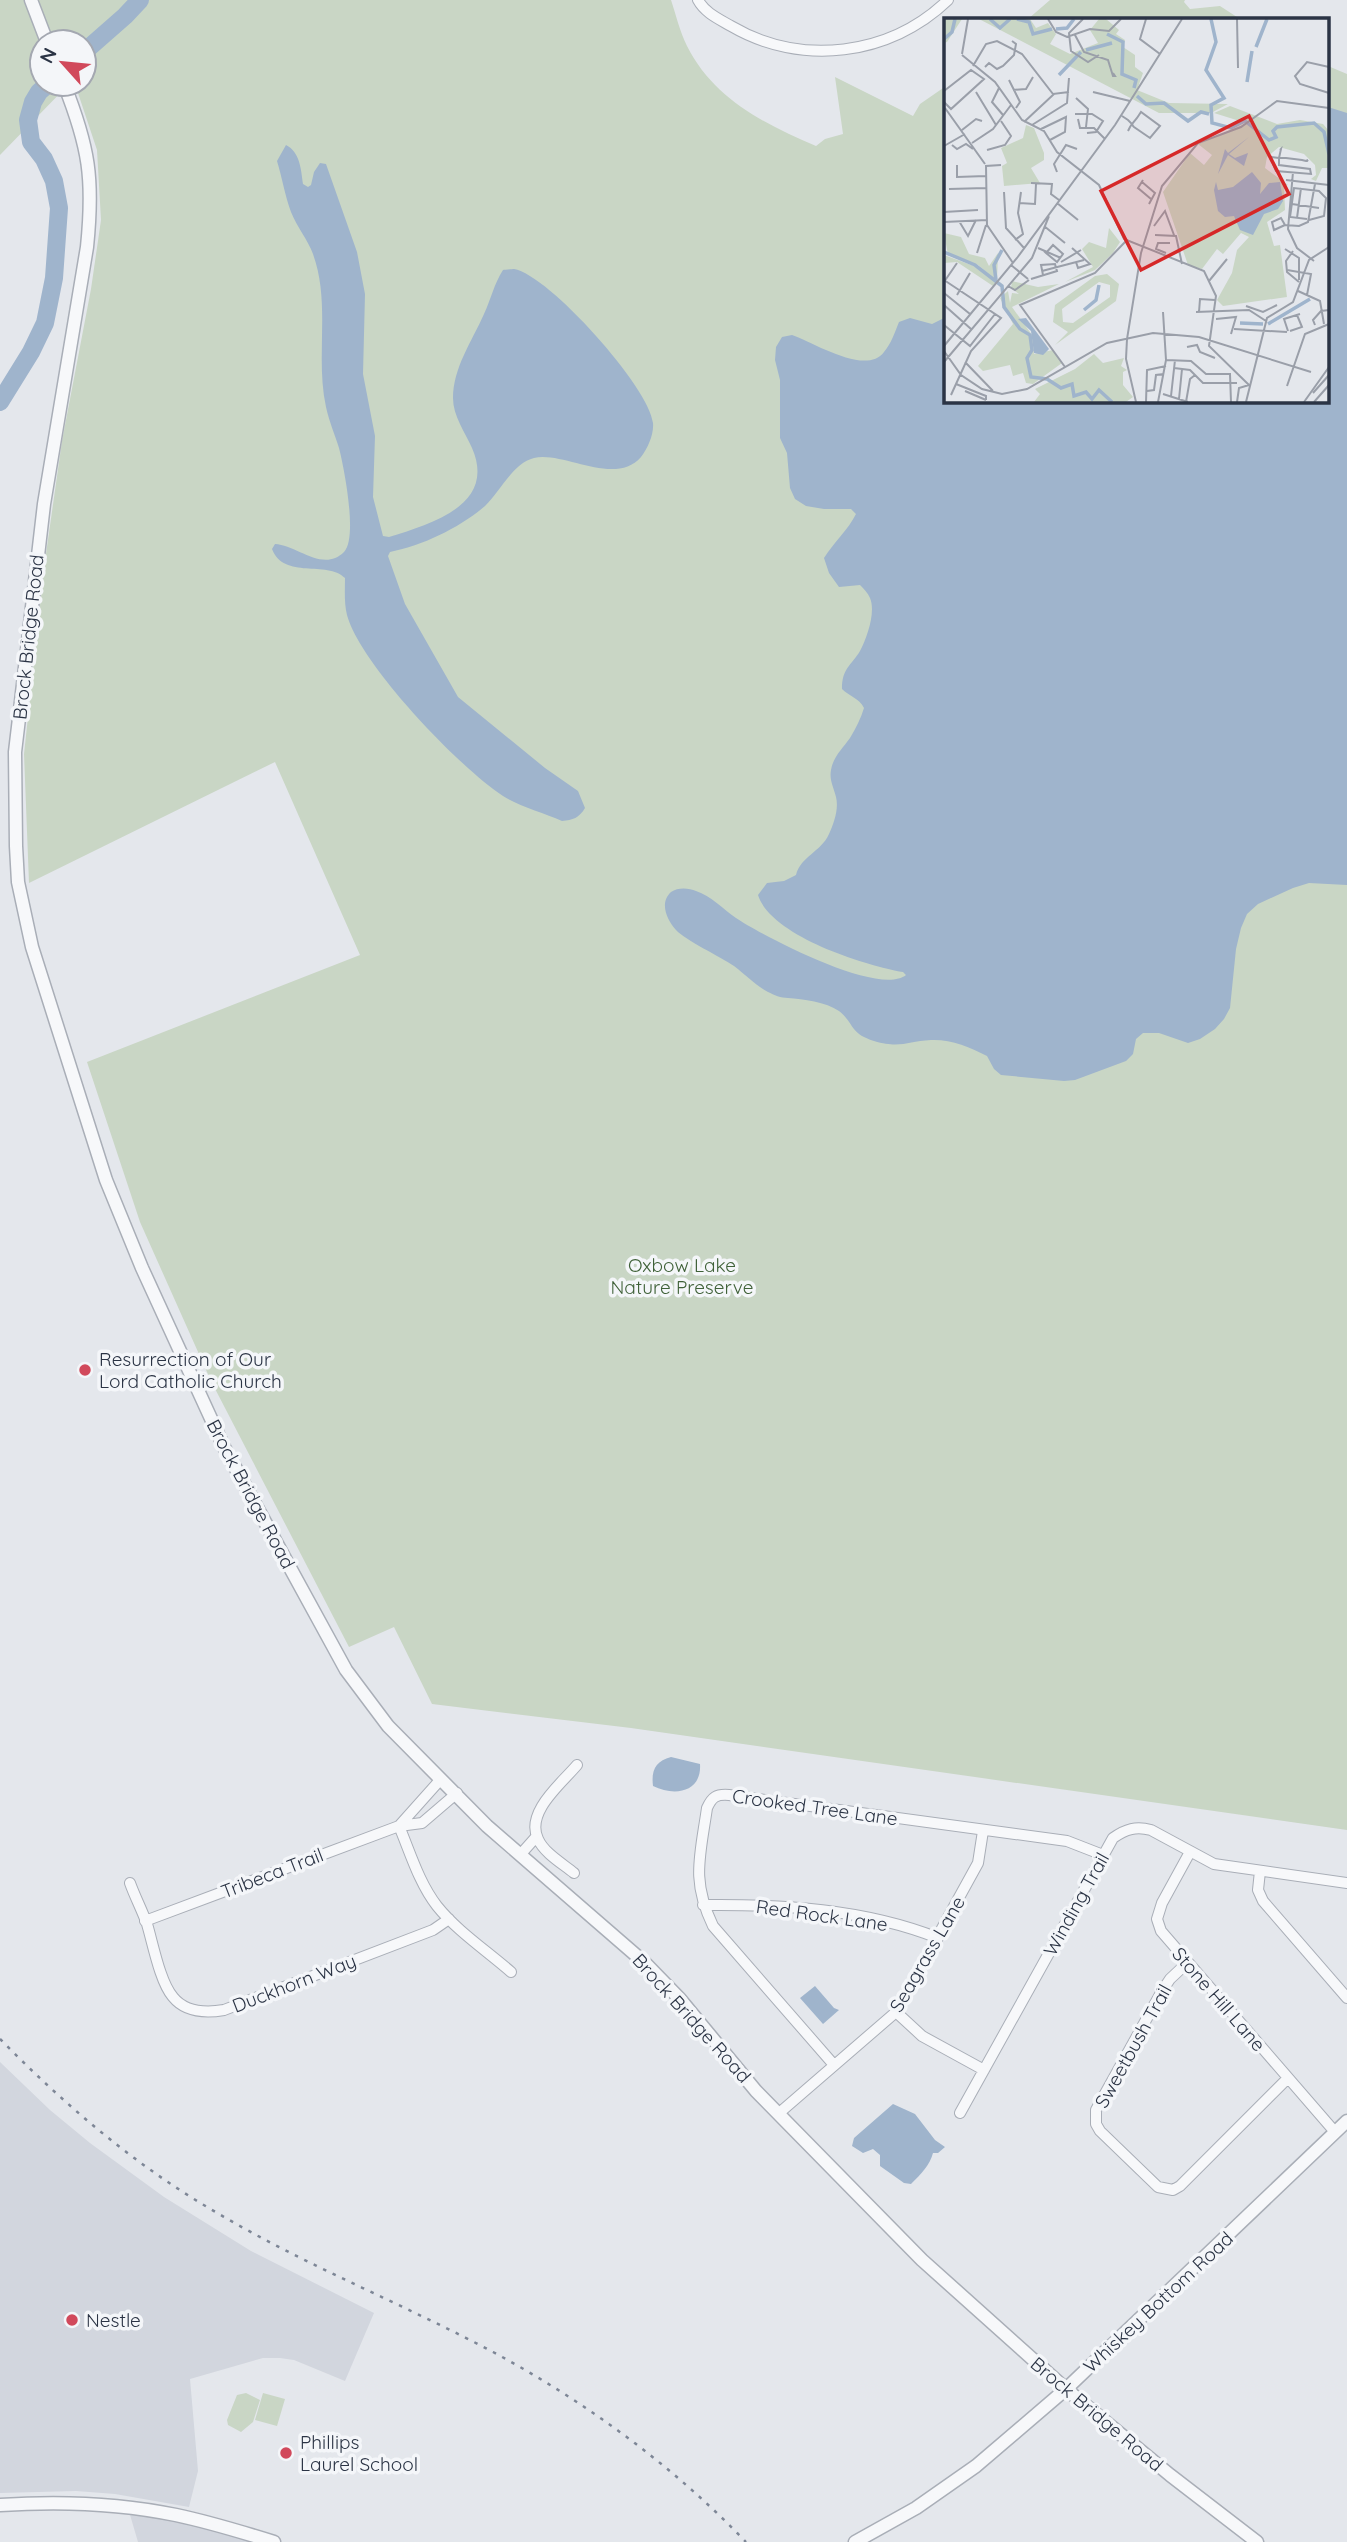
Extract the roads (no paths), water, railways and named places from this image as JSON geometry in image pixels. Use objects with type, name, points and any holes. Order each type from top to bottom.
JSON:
[{"type":"street","points":[[31,0],[42,28]]},
{"type":"street","points":[[698,1],[712,14],[753,37],[798,50],[844,51],[892,38],[916,26],[948,0]]},
{"type":"street","name":"Brock Bridge Road","points":[[70,98],[81,128],[86,152],[91,182],[91,208],[87,247],[42,517],[15,752],[18,882],[32,947],[106,1180],[142,1268],[212,1422],[346,1671],[388,1726],[487,1826],[645,1963],[680,1999],[734,2066],[778,2114],[922,2260],[1066,2389],[1201,2500],[1257,2542]]},
{"type":"street","points":[[574,1874],[545,1849],[537,1837],[536,1820],[542,1806],[577,1765]]},
{"type":"street","name":"Tribeca Trail","points":[[399,1826],[441,1779]]},
{"type":"street","name":"Tribeca Trail","points":[[145,1921],[399,1826],[422,1823],[457,1793]]},
{"type":"street","name":"Crooked Tree Lane","points":[[834,2065],[713,1926],[703,1905],[698,1878],[707,1808],[711,1799],[719,1794],[984,1831]]},
{"type":"street","points":[[399,1826],[423,1882],[436,1904],[449,1919],[511,1972]]},
{"type":"street","name":"Winding Trail","points":[[960,2113],[1113,1838],[1131,1828],[1141,1828],[1151,1830],[1214,1864],[1347,1883]]},
{"type":"street","points":[[984,1831],[1067,1842],[1103,1855]]},
{"type":"street","name":"Seagrass Lane","points":[[778,2114],[897,2012],[978,1863],[984,1831]]},
{"type":"street","points":[[520,1856],[537,1837]]},
{"type":"street","name":"Stone Hill Lane","points":[[1190,1852],[1162,1903],[1157,1919],[1161,1931],[1335,2132]]},
{"type":"street","points":[[1260,1871],[1258,1890],[1263,1901],[1347,1998]]},
{"type":"street","name":"Duckhorn Way","points":[[130,1883],[167,1987],[182,2005],[196,2011],[224,2010],[433,1930],[449,1919]]},
{"type":"street","name":"Red Rock Lane","points":[[703,1905],[750,1905],[869,1917],[938,1938]]},
{"type":"street","name":"Sweetbush Trail","points":[[1187,1963],[1162,1991],[1096,2110],[1096,2124],[1100,2132],[1158,2187],[1173,2190],[1287,2078]]},
{"type":"street","points":[[897,2012],[922,2036],[984,2070]]},
{"type":"street","name":"Whiskey Bottom Road","points":[[855,2542],[944,2490],[1066,2389],[1347,2121]]},
{"type":"street","points":[[0,2505],[60,2502],[174,2514],[274,2542]]},
{"type":"water","points":[[1330,108],[1347,113],[1347,885],[1309,883],[1258,904],[1247,914],[1236,949],[1230,1008],[1215,1029],[1188,1043],[1159,1033],[1143,1033],[1136,1039],[1133,1054],[1126,1061],[1075,1080],[1001,1075],[987,1056],[953,1042],[931,1040],[891,1044],[866,1038],[856,1031],[839,1011],[828,1005],[783,997],[759,986],[734,966],[681,934],[667,916],[665,906],[667,896],[671,892],[690,889],[707,896],[750,927],[821,962],[872,978],[892,980],[906,975],[843,955],[799,936],[766,910],[758,895],[767,883],[784,881],[796,875],[802,863],[821,845],[831,830],[837,806],[831,777],[832,765],[850,738],[864,708],[842,689],[842,682],[865,639],[872,610],[869,596],[860,585],[839,587],[829,573],[824,558],[856,514],[851,509],[806,506],[795,499],[790,488],[787,453],[780,438],[780,380],[775,360],[776,347],[782,337],[792,335],[840,356],[865,361],[884,352],[899,322],[910,318],[932,324],[944,318],[944,402],[1330,402]]},
{"type":"water","points":[[286,145],[297,156],[303,184],[308,187],[320,163],[326,164],[357,252],[365,294],[363,374],[375,436],[373,497],[383,536],[389,537],[423,526],[456,509],[468,498],[475,484],[477,468],[472,448],[455,411],[454,387],[464,355],[503,270],[514,269],[530,276],[573,311],[617,360],[648,407],[653,423],[651,436],[641,457],[630,465],[618,469],[604,469],[546,457],[526,461],[485,506],[464,521],[428,540],[390,552],[388,556],[405,604],[458,697],[545,768],[578,791],[585,808],[575,818],[562,821],[516,803],[484,782],[462,763],[414,713],[371,660],[347,615],[345,578],[328,570],[286,564],[272,549],[275,544],[283,545],[327,560],[344,552],[350,533],[344,470],[323,388],[322,311],[318,273],[311,249],[291,212],[277,161]]},
{"type":"water","points":[[671,1757],[700,1764],[697,1781],[686,1790],[670,1791],[653,1786],[656,1767]]},
{"type":"water","points":[[815,1986],[834,2008],[839,2010],[823,2024],[800,1998]]},
{"type":"water","points":[[893,2104],[915,2114],[935,2140],[945,2147],[938,2153],[933,2153],[922,2173],[911,2184],[904,2183],[880,2166],[880,2155],[873,2149],[863,2153],[852,2146],[854,2138]]},
{"type":"waterway","points":[[98,40],[140,0]]},
{"type":"waterway","points":[[0,402],[31,352],[45,323],[54,278],[59,208],[54,181],[44,159],[31,142],[28,120],[35,98]]},
{"type":"railway","points":[[0,2039],[77,2111],[159,2176],[252,2233],[459,2334],[562,2392],[627,2437],[689,2487],[746,2542]]},
{"type":"place","name":"Resurrection of Our Lord Catholic Church","points":[[85,1370]]},
{"type":"place","name":"Nestle","points":[[72,2320]]},
{"type":"place","name":"Phillips Laurel School","points":[[286,2453]]},
{"type":"park label","name":"Oxbow Lake Nature Preserve","points":[[682,1276]]}]
